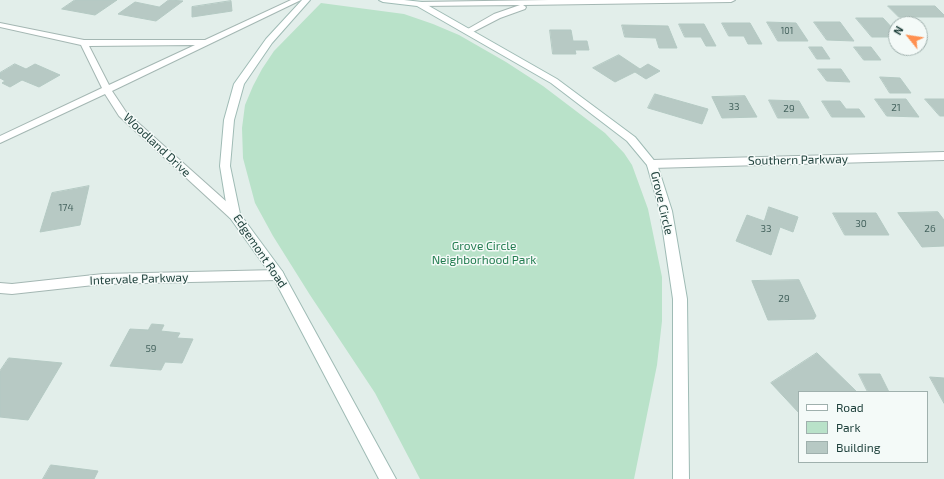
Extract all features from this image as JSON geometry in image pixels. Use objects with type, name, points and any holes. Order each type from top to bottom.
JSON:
[{"type":"street","points":[[0,140],[297,0]]},
{"type":"street","name":"Edgemont Road","points":[[306,0],[269,41],[239,84],[229,120],[225,166],[234,215],[278,275],[388,479]]},
{"type":"street","points":[[383,0],[419,4],[730,0]]},
{"type":"street","points":[[469,32],[508,11],[537,3]]},
{"type":"street","name":"Grove Circle","points":[[419,4],[554,81],[631,139],[652,164],[666,211],[680,299],[681,479]]},
{"type":"street","points":[[0,25],[84,43],[206,42]]},
{"type":"street","name":"Woodland Drive","points":[[84,43],[107,90],[122,114],[234,215]]},
{"type":"street","name":"Southern Parkway","points":[[652,164],[944,156]]},
{"type":"street","name":"Intervale Parkway","points":[[0,288],[12,289],[103,279],[278,275]]},
{"type":"green space","name":"Grove Circle Neighborhood Park","points":[[321,3],[404,14],[459,35],[506,62],[543,86],[605,133],[624,153],[632,165],[648,209],[662,277],[662,321],[657,365],[634,479],[420,479],[375,393],[273,236],[255,203],[243,158],[242,128],[245,105],[253,86],[274,51]]},
{"type":"building","points":[[75,0],[117,0],[95,15],[62,9]]},
{"type":"building","points":[[169,0],[183,1],[156,21],[118,14],[135,2],[159,7]]},
{"type":"building","points":[[231,1],[232,11],[192,17],[192,7]]},
{"type":"building","points":[[888,6],[935,6],[944,15],[944,17],[928,16],[898,16]]},
{"type":"building","points":[[856,18],[883,18],[888,23],[888,37],[872,37]]},
{"type":"building","points":[[767,22],[796,23],[808,41],[778,41]]},
{"type":"building","points":[[814,22],[840,22],[854,41],[827,40]]},
{"type":"building","points":[[722,23],[750,23],[762,44],[748,44],[744,36],[729,36]]},
{"type":"building","points":[[679,24],[704,24],[716,46],[706,46],[701,37],[685,37]]},
{"type":"building","points":[[622,25],[668,26],[677,48],[659,48],[656,38],[625,37]]},
{"type":"building","points":[[550,30],[571,30],[573,41],[587,41],[589,50],[575,50],[576,54],[553,54]]},
{"type":"building","points":[[809,47],[822,47],[830,59],[817,59]]},
{"type":"building","points":[[854,47],[871,47],[881,60],[864,60]]},
{"type":"building","points":[[619,55],[640,69],[648,64],[660,71],[646,79],[635,72],[615,82],[593,68]]},
{"type":"building","points":[[15,64],[26,69],[35,64],[60,75],[39,87],[22,80],[10,87],[2,83],[5,81],[0,78],[0,73]]},
{"type":"building","points":[[818,69],[841,69],[850,82],[827,81]]},
{"type":"building","points":[[880,77],[900,78],[911,93],[890,93]]},
{"type":"building","points":[[655,94],[708,109],[702,124],[648,108]]},
{"type":"building","points":[[745,96],[757,117],[722,118],[712,97]]},
{"type":"building","points":[[875,99],[906,99],[919,117],[887,116]]},
{"type":"building","points":[[925,99],[944,99],[944,116],[940,116]]},
{"type":"building","points":[[769,100],[799,101],[809,118],[778,118]]},
{"type":"building","points":[[822,101],[840,101],[846,109],[859,109],[865,117],[832,117]]},
{"type":"building","points":[[89,186],[80,225],[40,232],[52,193]]},
{"type":"building","points":[[769,207],[798,217],[793,232],[780,227],[771,255],[736,241],[747,215],[764,221]]},
{"type":"building","points":[[938,212],[944,220],[944,246],[922,247],[898,213]]},
{"type":"building","points":[[833,213],[876,213],[889,235],[845,235]]},
{"type":"building","points":[[799,280],[816,316],[814,319],[768,320],[752,281]]},
{"type":"building","points":[[152,324],[164,325],[161,331],[180,333],[177,338],[193,339],[182,363],[165,362],[161,370],[110,366],[130,329],[148,330]]},
{"type":"building","points":[[817,353],[856,391],[798,391],[798,412],[771,383]]},
{"type":"building","points":[[9,358],[62,363],[28,420],[0,417],[0,371]]},
{"type":"building","points":[[859,374],[880,374],[888,391],[868,391]]},
{"type":"building","points":[[930,377],[944,378],[944,403]]},
{"type":"building","points":[[51,465],[98,471],[94,479],[43,479]]}]
